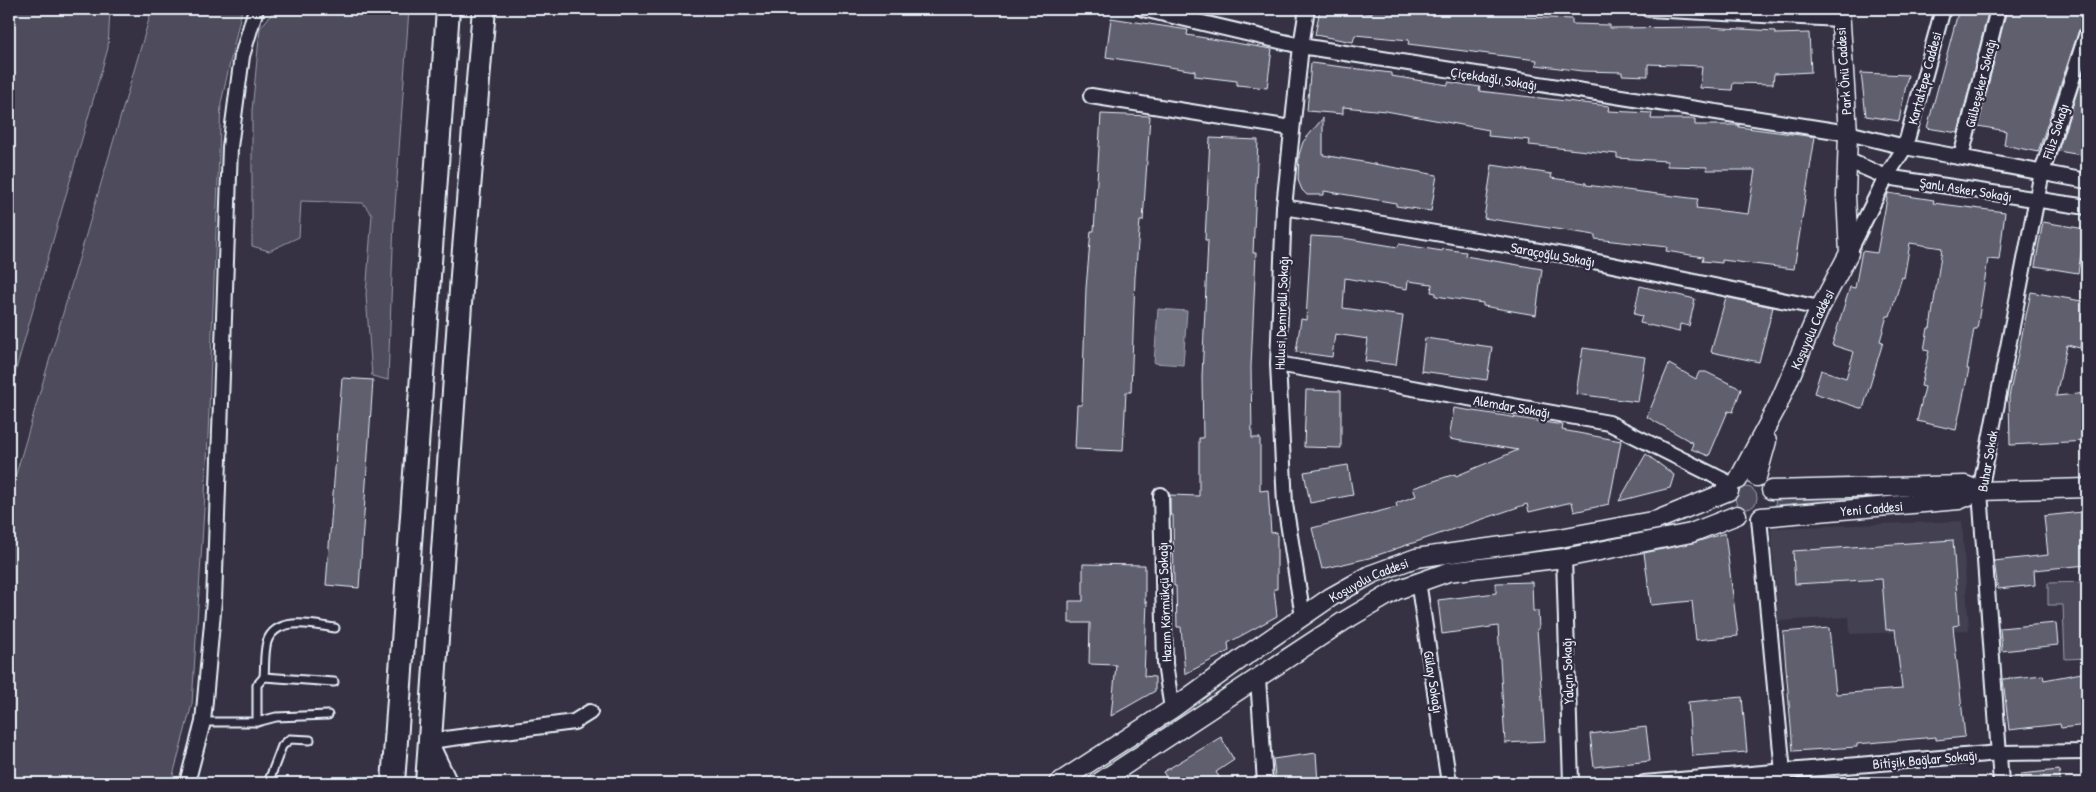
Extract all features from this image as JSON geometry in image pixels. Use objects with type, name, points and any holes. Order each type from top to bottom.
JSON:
[{"type":"main road","points":[[393,783],[448,9]]},
{"type":"main road","points":[[427,783],[462,271],[484,9]]},
{"type":"street","points":[[187,783],[203,722],[214,601],[230,146],[242,56],[256,9]]},
{"type":"street","name":"Çiçekdağlı Sokağı","points":[[1144,9],[1301,46],[1848,133]]},
{"type":"street","name":"Hulusi Demirelli Sokağı","points":[[1302,617],[1286,504],[1278,364],[1284,207],[1301,46],[1307,9]]},
{"type":"street","points":[[1654,9],[1840,14]]},
{"type":"street","name":"Kartaltepe Caddesi","points":[[1905,147],[1943,9]]},
{"type":"street","name":"Gülbeşeker Sokağı","points":[[1961,157],[1998,9]]},
{"type":"street","name":"Park Önü Caddesi","points":[[1840,14],[1848,133]]},
{"type":"street","name":"Filiz Sokağı","points":[[2042,172],[2087,33]]},
{"type":"street","points":[[1091,96],[1292,128]]},
{"type":"street","name":"Şanlı Asker Sokağı","points":[[1848,133],[1905,147],[2087,181]]},
{"type":"street","name":"Koşuyolu Caddesi","points":[[1848,133],[1849,253]]},
{"type":"street","name":"Koşuyolu Caddesi","points":[[1058,783],[1172,709],[1241,658],[1302,617],[1372,574],[1416,558],[1560,538],[1657,520],[1734,485],[1777,408],[1820,308],[1886,177],[1905,147]]},
{"type":"street","name":"Şanlı Asker Sokağı","points":[[1847,160],[1886,177],[2087,208]]},
{"type":"street","name":"Buhar Sokak","points":[[2001,783],[1980,491],[2042,172]]},
{"type":"street","name":"Saraçoğlu Sokağı","points":[[1284,207],[1569,256],[1820,308]]},
{"type":"street","name":"Alemdar Sokağı","points":[[1278,364],[1609,424],[1734,485]]},
{"type":"street","name":"Koşuyolu Caddesi","points":[[1757,477],[1777,408]]},
{"type":"street","points":[[1745,477],[1757,477],[1767,483],[1771,490],[1772,500],[1770,508],[1760,518],[1744,519],[1737,515],[1729,502],[1734,485],[1745,477]]},
{"type":"street","name":"Yeni Caddesi","points":[[1771,490],[1965,485],[1980,491]]},
{"type":"street","name":"Yeni Caddesi","points":[[1760,518],[1959,500],[1980,491],[2087,488]]},
{"type":"street","name":"Hazım Körmükçü Sokağı","points":[[1161,495],[1165,664],[1172,709]]},
{"type":"street","name":"Koşuyolu Caddesi","points":[[1098,783],[1359,612],[1397,590],[1418,581],[1448,572],[1564,558],[1691,533],[1737,515]]},
{"type":"street","points":[[1760,518],[1783,777]]},
{"type":"street","points":[[1560,538],[1564,558]]},
{"type":"street","points":[[1416,558],[1418,581]]},
{"type":"street","name":"Yalçın Sokağı","points":[[1564,558],[1571,783]]},
{"type":"street","name":"Gülay Sokağı","points":[[1418,581],[1449,783]]},
{"type":"street","points":[[1241,658],[1258,678],[1265,783]]},
{"type":"street","points":[[450,783],[430,741],[574,722],[590,712]]},
{"type":"street","name":"Bitişik Bağlar Sokağı","points":[[1644,783],[1783,777],[1999,753],[2087,752]]},
{"type":"lane","points":[[257,722],[257,685],[264,677],[267,643],[271,634],[281,627],[299,623],[335,628]]},
{"type":"lane","points":[[264,677],[334,682]]},
{"type":"lane","points":[[203,722],[257,722],[276,717],[328,715]]},
{"type":"lane","points":[[268,783],[282,746],[290,739],[310,740]]},
{"type":"shaded area","points":[[9,9],[110,9],[108,48],[9,394]]},
{"type":"shaded area","points":[[152,9],[242,9],[221,103],[207,461],[192,704],[171,783],[9,783],[9,758],[11,754],[9,752],[9,498]]},
{"type":"shaded area","points":[[276,9],[409,9],[394,221],[388,380],[372,376],[366,295],[372,215],[363,203],[301,201],[299,237],[269,251],[252,246],[252,111],[260,28]]},
{"type":"shaded area","points":[[1746,487],[1754,490],[1757,498],[1754,506],[1746,509],[1738,506],[1735,498],[1738,490]]},
{"type":"shaded area","points":[[1852,496],[1852,499],[1775,505],[1776,497]]},
{"type":"shaded area","points":[[1962,521],[1969,630],[1850,634],[1849,617],[1778,621],[1771,528]]},
{"type":"shaded area","points":[[2087,582],[2087,658],[2065,659],[2063,605],[2048,605],[2048,583]]},
{"type":"water","points":[[1158,309],[1187,311],[1183,365],[1154,363]]},
{"type":"building","points":[[1320,9],[1343,9],[1372,14],[1372,9],[1526,9],[1525,17],[1572,19],[1572,24],[1610,25],[1610,28],[1708,27],[1775,31],[1775,34],[1809,33],[1811,72],[1774,74],[1773,84],[1733,83],[1732,90],[1700,88],[1702,66],[1648,64],[1648,76],[1622,75],[1622,72],[1582,71],[1536,65],[1537,60],[1408,44],[1409,40],[1355,35],[1353,42],[1315,35]]},
{"type":"building","points":[[1959,9],[1989,9],[1958,133],[1927,128]]},
{"type":"building","points":[[2007,9],[2080,9],[2087,11],[2087,24],[2079,30],[2038,152],[2004,145],[2006,131],[1978,126]]},
{"type":"building","points":[[1111,18],[1188,30],[1187,35],[1272,49],[1267,88],[1237,85],[1237,81],[1195,76],[1195,71],[1106,57]]},
{"type":"building","points":[[2087,61],[2087,156],[2058,151]]},
{"type":"building","points":[[1311,63],[1391,73],[1391,76],[1448,85],[1448,82],[1480,87],[1479,91],[1609,106],[1608,111],[1652,113],[1651,119],[1695,119],[1695,125],[1739,125],[1739,127],[1815,137],[1794,269],[1722,260],[1722,263],[1702,261],[1703,257],[1666,251],[1667,247],[1595,239],[1595,235],[1484,218],[1492,165],[1552,174],[1551,178],[1586,183],[1586,185],[1698,199],[1696,208],[1748,214],[1755,170],[1707,170],[1707,167],[1667,166],[1667,161],[1617,158],[1617,154],[1529,145],[1530,140],[1488,136],[1489,130],[1386,111],[1343,107],[1343,114],[1307,111]]},
{"type":"building","points":[[1861,73],[1908,75],[1899,121],[1866,116]]},
{"type":"building","points":[[1101,114],[1150,116],[1143,221],[1140,221],[1135,277],[1131,392],[1126,392],[1123,451],[1075,449],[1077,405],[1082,405],[1086,288],[1091,231],[1094,231]]},
{"type":"building","points":[[1323,118],[1323,155],[1437,175],[1431,211],[1396,206],[1396,203],[1324,191],[1324,195],[1307,195],[1302,190],[1298,180],[1299,155],[1303,142]]},
{"type":"building","points":[[1210,138],[1258,140],[1253,253],[1256,253],[1251,367],[1252,438],[1260,438],[1260,491],[1268,490],[1271,533],[1277,532],[1277,589],[1274,589],[1277,616],[1228,643],[1229,651],[1185,674],[1181,627],[1177,627],[1176,586],[1174,586],[1173,515],[1170,515],[1170,495],[1199,496],[1199,438],[1203,438],[1202,377],[1208,240],[1205,240]]},
{"type":"building","points":[[1888,193],[1934,200],[1933,203],[2005,212],[1999,260],[1988,259],[1977,329],[1974,329],[1967,369],[1969,369],[1956,430],[1917,421],[1925,387],[1921,386],[1929,351],[1924,350],[1928,328],[1930,328],[1942,248],[1910,243],[1904,278],[1902,277],[1890,316],[1887,316],[1880,341],[1883,342],[1863,409],[1814,393],[1821,370],[1846,378],[1854,352],[1832,345],[1850,287],[1855,288],[1862,251],[1877,253]]},
{"type":"building","points":[[2043,222],[2085,229],[2078,273],[2035,266]]},
{"type":"building","points":[[1311,236],[1343,238],[1398,247],[1399,244],[1442,251],[1443,249],[1466,252],[1465,256],[1542,269],[1536,315],[1483,306],[1483,303],[1436,296],[1436,293],[1431,292],[1432,284],[1408,281],[1407,289],[1345,278],[1343,308],[1403,316],[1396,365],[1365,361],[1368,339],[1335,334],[1332,357],[1296,352],[1301,319],[1306,320]]},
{"type":"building","points":[[1640,286],[1695,299],[1689,326],[1680,324],[1679,332],[1640,323],[1642,316],[1634,314]]},
{"type":"building","points":[[2031,292],[2087,302],[2080,348],[2067,345],[2056,396],[2087,393],[2087,441],[2010,445],[2009,397]]},
{"type":"building","points":[[1726,297],[1773,307],[1759,362],[1711,352]]},
{"type":"building","points":[[1425,338],[1492,347],[1487,380],[1421,371]]},
{"type":"building","points":[[1583,348],[1645,357],[1638,402],[1576,394]]},
{"type":"building","points":[[1669,364],[1696,379],[1699,372],[1706,372],[1741,389],[1733,412],[1728,411],[1709,456],[1691,449],[1693,443],[1647,417]]},
{"type":"building","points":[[342,378],[373,380],[359,588],[326,585]]},
{"type":"building","points":[[1306,390],[1341,391],[1341,448],[1304,447]]},
{"type":"building","points":[[1454,408],[1563,425],[1562,430],[1621,441],[1609,504],[1574,512],[1572,502],[1529,512],[1527,504],[1369,558],[1322,569],[1312,528],[1397,507],[1396,503],[1416,496],[1413,488],[1455,474],[1456,476],[1518,450],[1449,439]]},
{"type":"building","points":[[1646,454],[1674,475],[1670,488],[1619,501]]},
{"type":"building","points":[[1348,465],[1353,495],[1310,503],[1304,472]]},
{"type":"building","points":[[2082,512],[2087,565],[2034,570],[2035,585],[1998,589],[1994,561],[2048,555],[2044,516]]},
{"type":"building","points":[[1725,533],[1738,636],[1696,640],[1692,601],[1651,605],[1644,553],[1693,543]]},
{"type":"building","points":[[1953,540],[1959,625],[1953,626],[1965,737],[1936,740],[1936,737],[1857,744],[1857,747],[1793,751],[1783,632],[1829,628],[1836,694],[1902,689],[1895,629],[1886,630],[1882,579],[1795,584],[1793,551]]},
{"type":"building","points":[[1083,564],[1145,565],[1145,602],[1147,602],[1144,676],[1155,677],[1155,691],[1111,716],[1116,665],[1089,664],[1090,623],[1069,623],[1069,601],[1083,601]]},
{"type":"building","points":[[1532,582],[1533,611],[1538,611],[1539,629],[1537,629],[1545,741],[1505,743],[1498,626],[1442,634],[1438,600],[1496,593],[1496,583]]},
{"type":"building","points":[[2056,623],[2058,645],[2002,651],[2000,628]]},
{"type":"building","points":[[2087,672],[2087,725],[2061,728],[2060,724],[2009,730],[2003,679],[2043,675],[2044,680]]},
{"type":"building","points":[[1742,697],[1747,752],[1692,756],[1688,702]]},
{"type":"building","points":[[1646,727],[1650,761],[1594,767],[1590,734]]},
{"type":"building","points":[[1221,737],[1234,760],[1216,772],[1223,783],[1170,783],[1163,772]]},
{"type":"building","points":[[1316,753],[1318,783],[1276,783],[1273,759]]},
{"type":"building","points":[[2059,770],[2060,783],[2021,783],[2021,774]]}]
